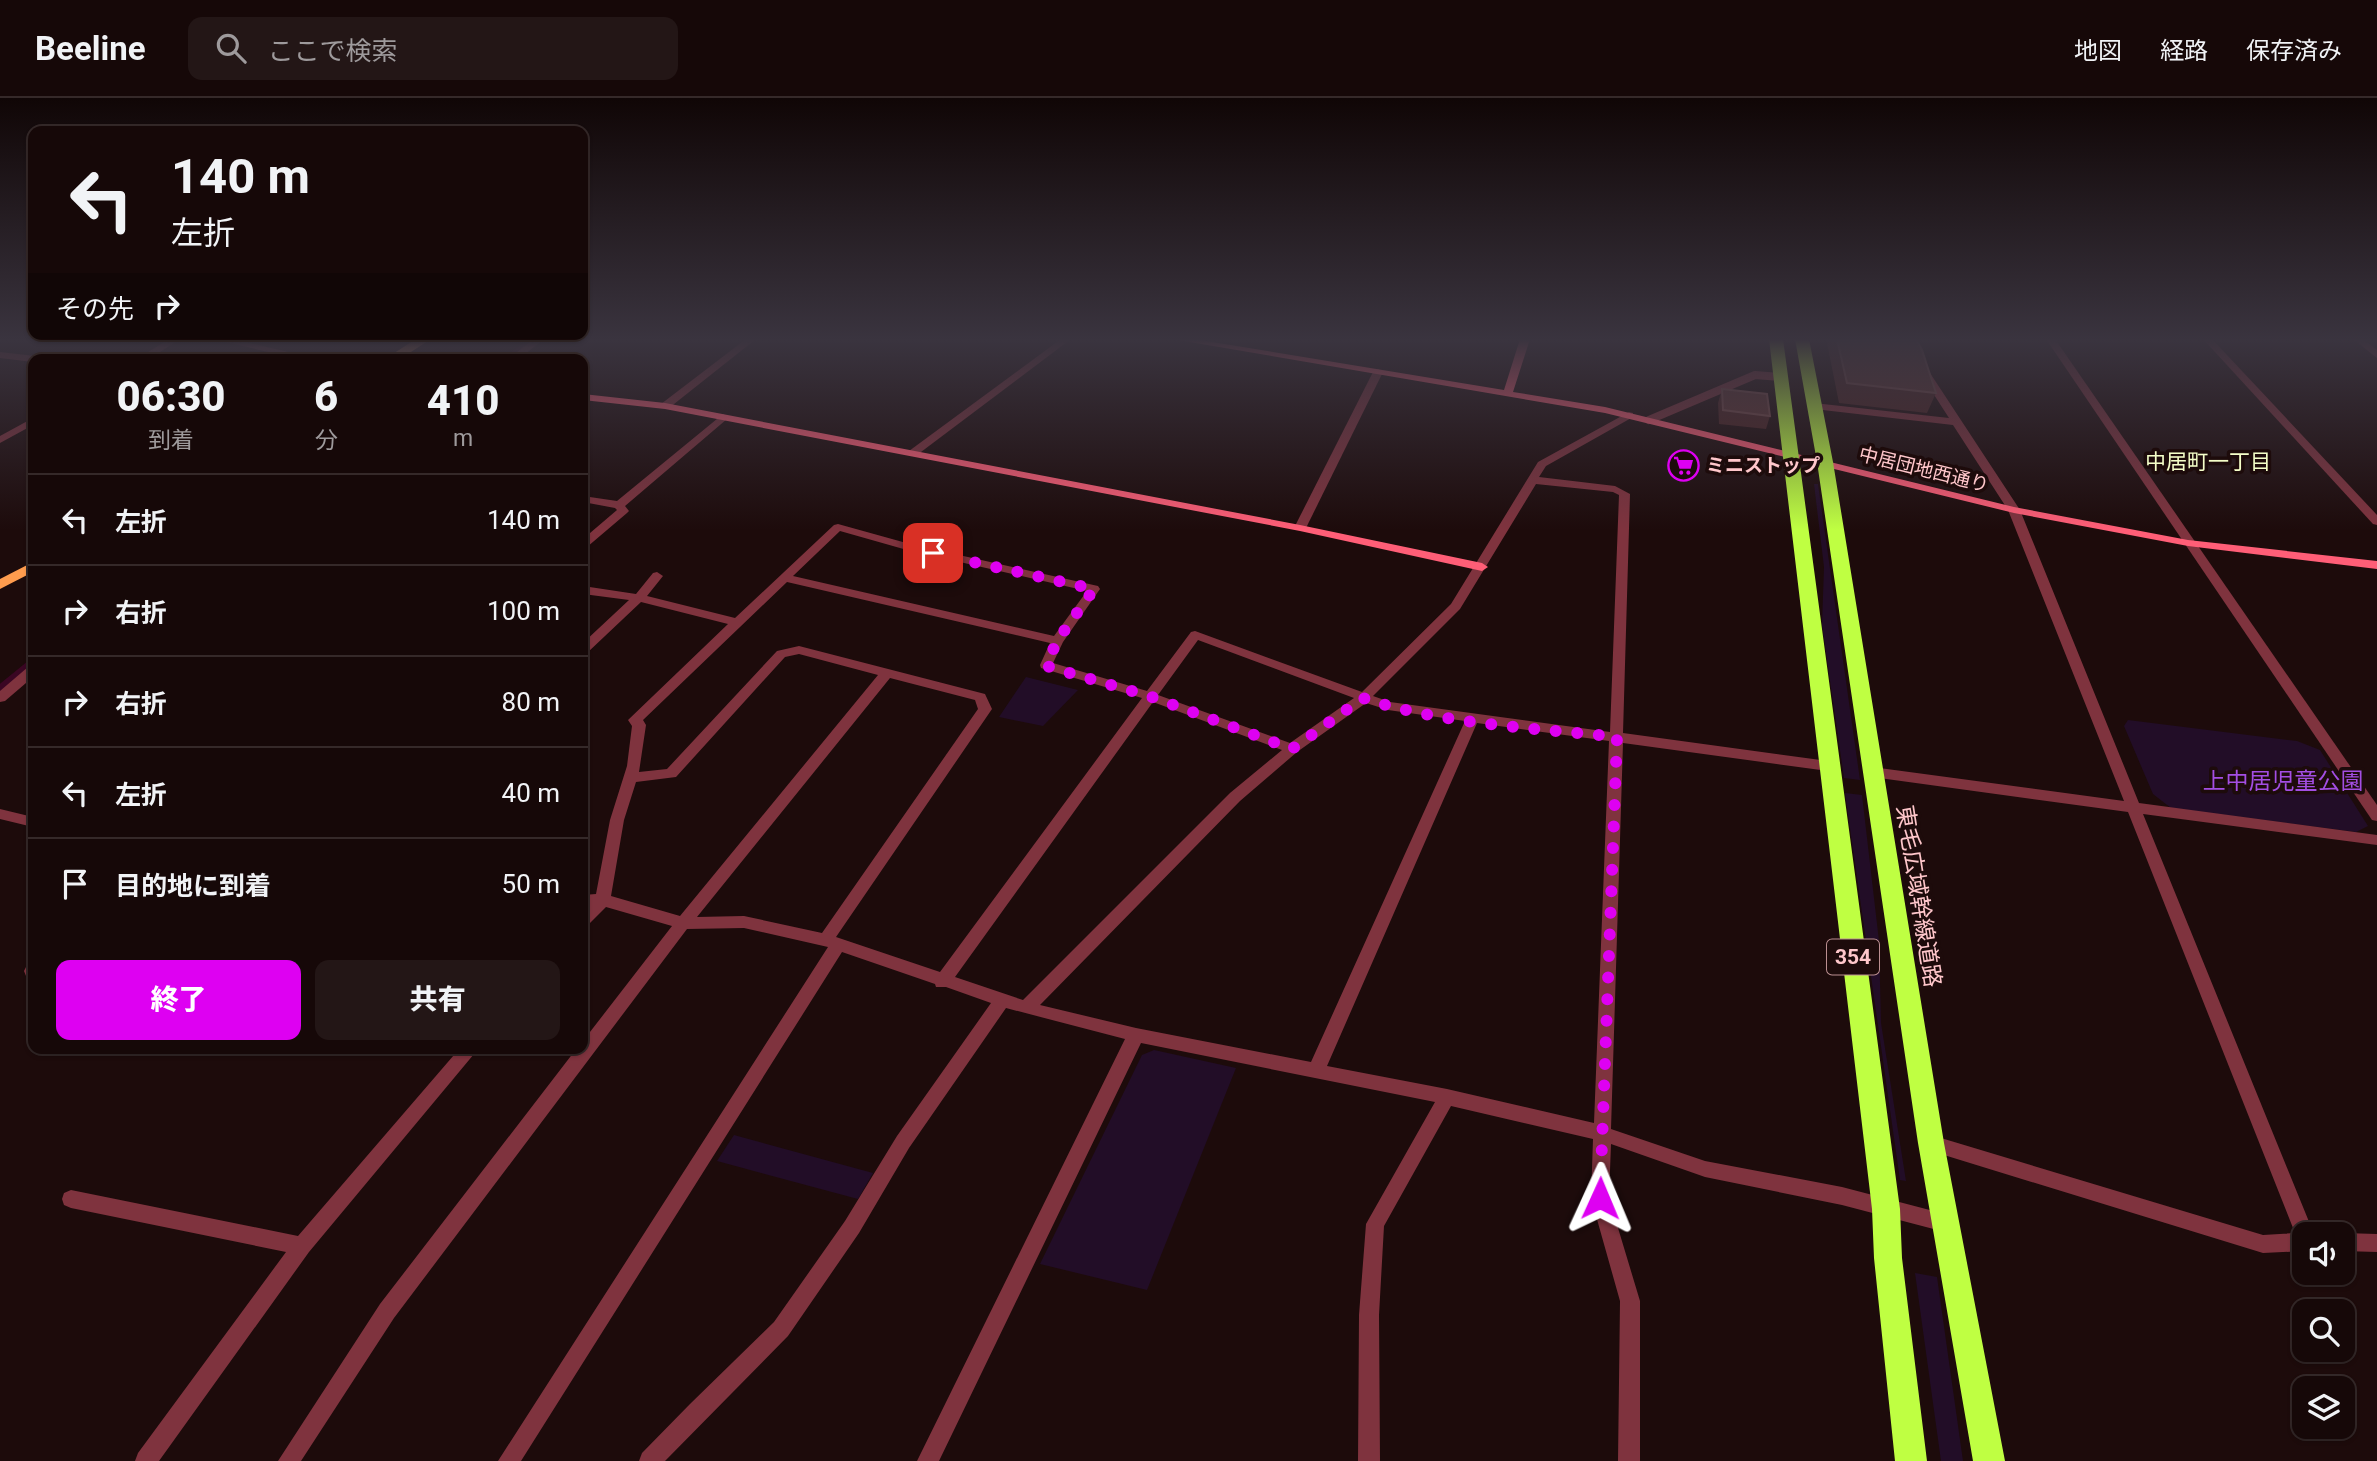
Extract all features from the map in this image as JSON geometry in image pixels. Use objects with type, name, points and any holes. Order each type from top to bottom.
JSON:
[{"type":"highway","name":"354","points":[[1778,403],[1791,454],[1828,766],[1886,1209],[1888,1258],[1911,1461]]},
{"type":"highway","name":"東毛広域幹線道路","points":[[1813,403],[1825,462],[1931,1143],[1989,1461]]},
{"type":"main road","points":[[0,585],[28,569]]},
{"type":"street","points":[[634,403],[665,406],[1300,528],[1482,567]]},
{"type":"street","points":[[665,406],[669,403]]},
{"type":"street","points":[[913,453],[981,403]]},
{"type":"street","points":[[1300,528],[1363,403]]},
{"type":"street","name":"中居団地西通り","points":[[1564,403],[1650,420],[2014,510],[2188,543],[2296,558],[2377,565]]},
{"type":"street","points":[[1944,403],[2014,510],[2300,1222]]},
{"type":"street","points":[[2093,403],[2377,816]]},
{"type":"street","points":[[2266,403],[2377,522]]},
{"type":"street","points":[[1814,406],[1957,422]]},
{"type":"street","points":[[1026,1008],[1236,797],[1292,749],[1363,698],[1456,606],[1542,464],[1629,415]]},
{"type":"street","points":[[588,500],[619,505],[723,418]]},
{"type":"street","points":[[0,440],[28,424]]},
{"type":"street","points":[[1533,480],[1615,489],[1625,494],[1600,1198],[1630,1301],[1629,1461]]},
{"type":"street","points":[[588,540],[623,512],[619,505]]},
{"type":"street","points":[[588,916],[603,900],[617,820],[630,778],[639,725],[635,720],[838,527],[907,547],[1094,589],[1057,641],[1046,666],[1149,696],[1292,749]]},
{"type":"street","points":[[588,645],[639,598],[657,576]]},
{"type":"street","points":[[786,578],[1057,641]]},
{"type":"street","points":[[588,592],[639,598],[738,623]]},
{"type":"street","points":[[942,982],[1195,635],[1388,706],[1472,720],[1828,766]]},
{"type":"street","points":[[509,1461],[833,942],[985,709],[979,697],[799,650],[781,654],[671,774],[630,778]]},
{"type":"street","points":[[0,698],[28,674]]},
{"type":"street","points":[[588,1048],[683,923],[886,674]]},
{"type":"street","points":[[1316,1070],[1472,720]]},
{"type":"street","points":[[1872,772],[2377,840]]},
{"type":"street","points":[[0,814],[28,820]]},
{"type":"street","points":[[588,901],[603,900],[683,923],[744,922],[833,942],[1001,1002],[1136,1035],[1447,1097],[1601,1133],[1705,1169],[1842,1196],[1945,1223]]},
{"type":"street","points":[[650,1461],[697,1410],[781,1329],[852,1227],[910,1131],[1001,1002]]},
{"type":"street","points":[[928,1461],[1136,1035]]},
{"type":"street","points":[[146,1461],[302,1246],[466,1054]]},
{"type":"street","points":[[289,1461],[387,1311],[583,1054]]},
{"type":"street","points":[[1368,1461],[1369,1315],[1375,1224],[1447,1097]]},
{"type":"street","points":[[1931,1143],[2263,1244],[2292,1243]]},
{"type":"street","points":[[71,1199],[302,1246]]},
{"type":"street","points":[[2355,1242],[2377,1243]]},
{"type":"lane","points":[[1650,420],[1690,403]]},
{"type":"green space","points":[[1814,484],[1818,484],[1860,780],[1844,778],[1822,625],[1824,567]]},
{"type":"green space","points":[[1026,677],[1078,690],[1043,726],[999,717]]},
{"type":"green space","name":"上中居児童公園","points":[[2128,720],[2297,741],[2320,750],[2368,826],[2356,832],[2171,808],[2153,794],[2124,726]]},
{"type":"green space","points":[[1845,793],[1862,795],[1879,941],[1881,1023],[1906,1181],[1900,1180]]},
{"type":"green space","points":[[1154,1050],[1236,1068],[1147,1290],[1040,1264],[1142,1055]]},
{"type":"green space","points":[[734,1135],[873,1173],[858,1199],[717,1161]]},
{"type":"green space","points":[[1915,1273],[1937,1277],[1963,1461],[1941,1461]]},
{"type":"building","points":[[1723,403],[1768,403],[1770,416],[1723,410]]},
{"type":"waterway","points":[[0,689],[28,666]]},
{"type":"place","name":"ミニストップ","points":[[1683,465]]},
{"type":"district","name":"中居町一丁目","points":[[2208,462]]},
{"type":"route","points":[[933,553],[1094,589],[1057,641],[1046,666],[1149,696],[1292,749],[1363,698],[1388,706],[1472,720],[1617,737],[1600,1198]]}]
